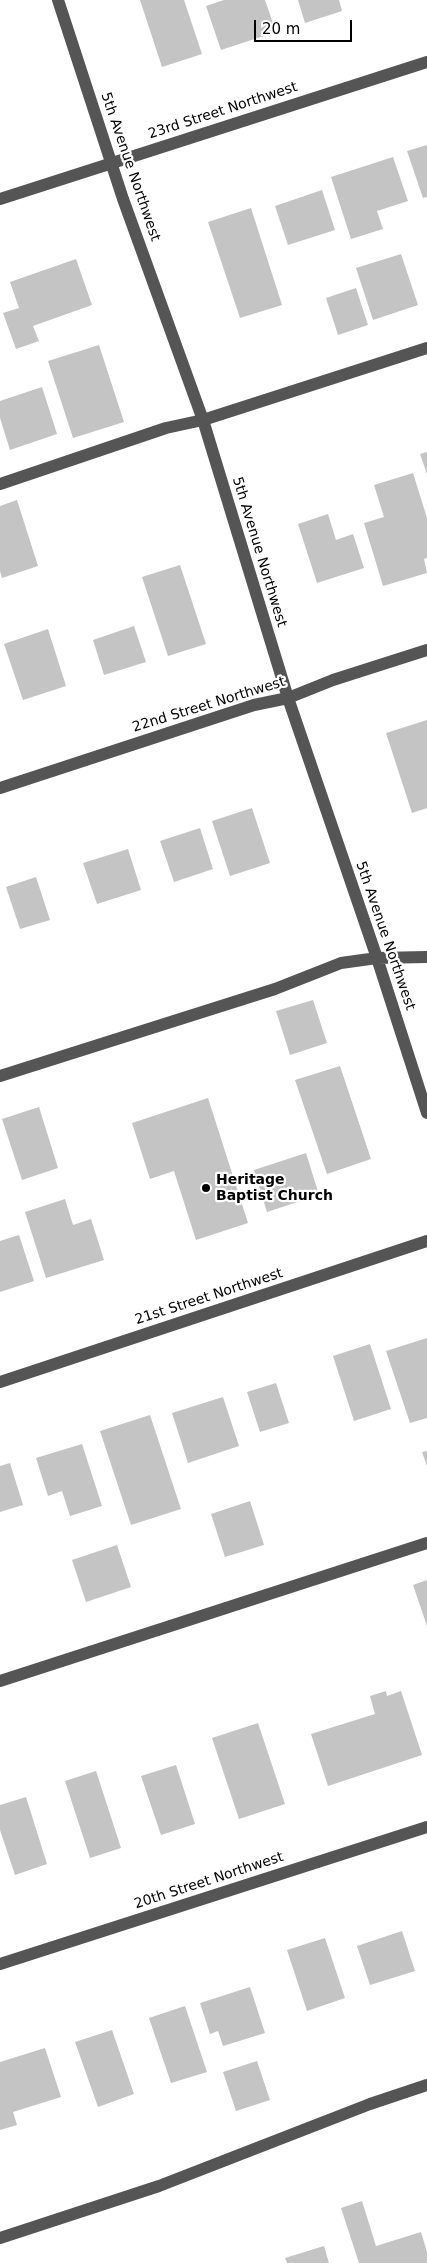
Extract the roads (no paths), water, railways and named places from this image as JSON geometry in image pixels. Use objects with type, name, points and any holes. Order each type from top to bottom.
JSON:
[{"type":"street","name":"5th Avenue Northwest","points":[[58,0],[112,163],[203,420],[288,698],[377,958],[427,1113]]},
{"type":"street","name":"23rd Street Northwest","points":[[0,199],[427,62]]},
{"type":"street","points":[[0,484],[166,428],[203,420],[427,348]]},
{"type":"street","name":"22nd Street Northwest","points":[[0,788],[254,705],[288,698],[333,680],[427,650]]},
{"type":"street","points":[[0,1076],[275,989],[341,964],[377,958],[427,957]]},
{"type":"street","name":"21st Street Northwest","points":[[0,1382],[427,1241]]},
{"type":"street","points":[[0,1681],[427,1543]]},
{"type":"street","name":"20th Street Northwest","points":[[0,1964],[427,1827]]},
{"type":"street","points":[[0,2238],[159,2186],[370,2104],[427,2085]]},
{"type":"place","name":"Heritage Baptist Church","points":[[206,1188]]}]
